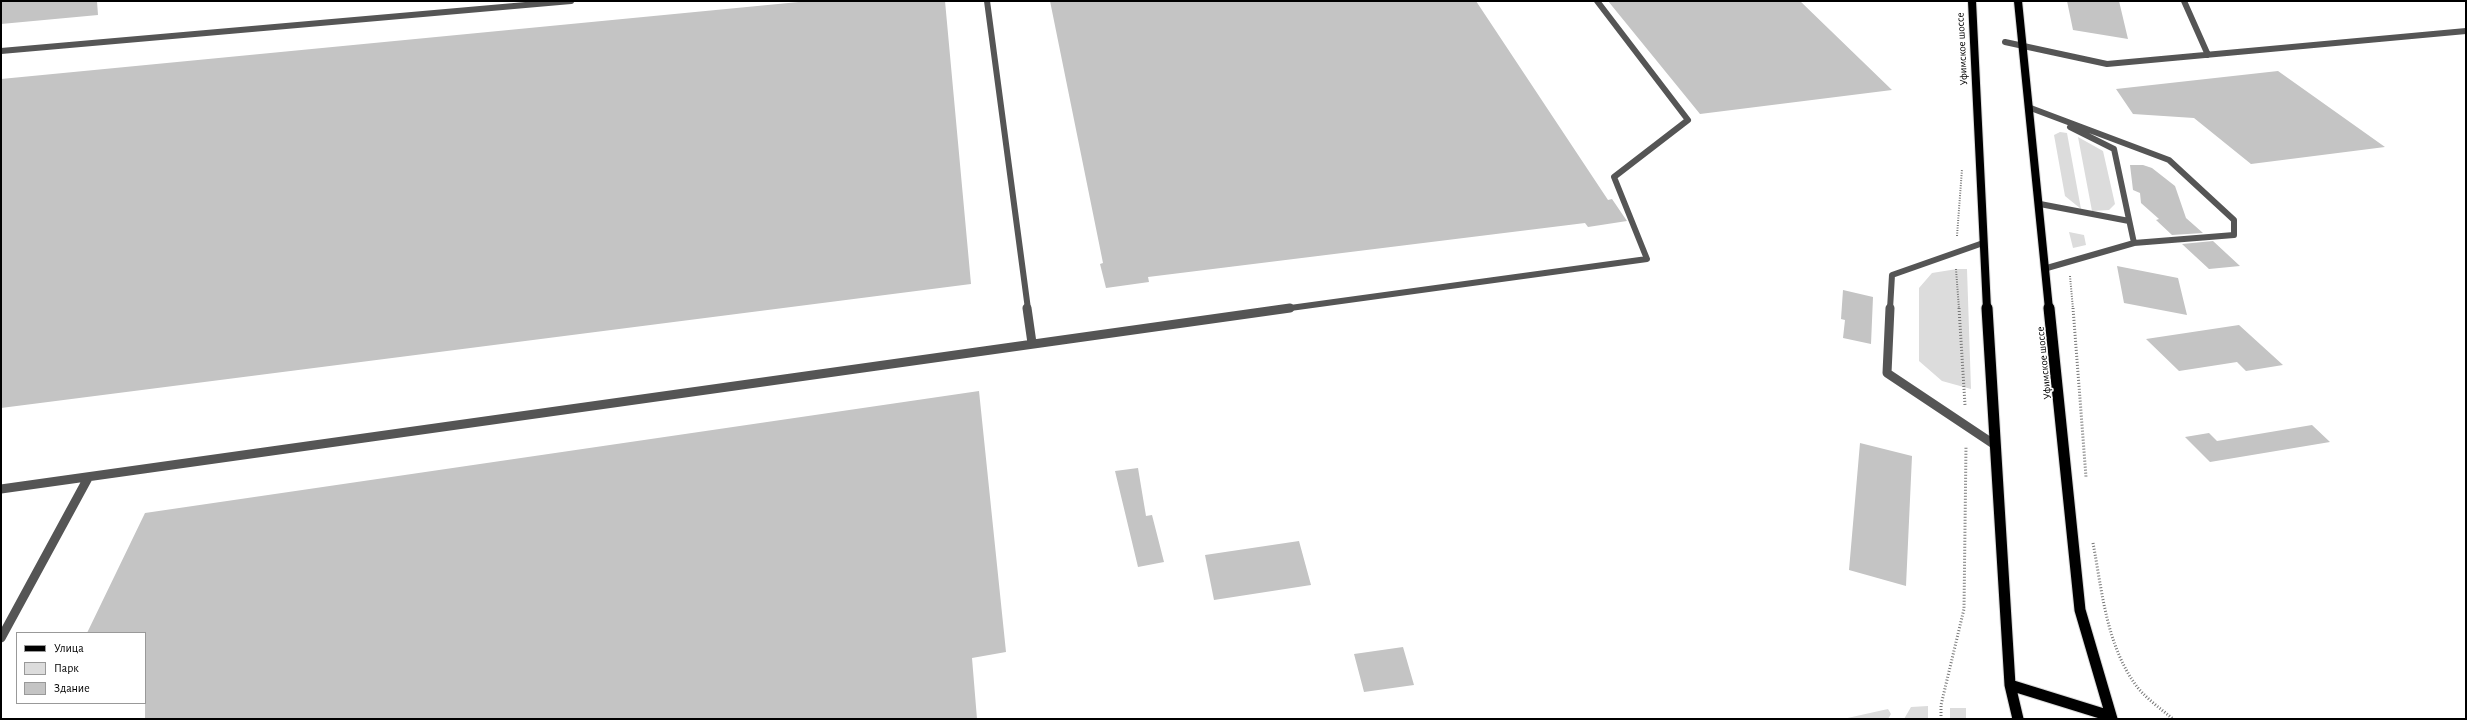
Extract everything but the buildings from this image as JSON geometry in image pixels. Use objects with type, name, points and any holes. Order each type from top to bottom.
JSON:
[{"type":"main road","name":"Уфимское шоссе","points":[[1972,1],[1983,243],[2010,685],[2018,719]]},
{"type":"main road","name":"Уфимское шоссе","points":[[2018,1],[2028,107],[2047,268],[2080,610],[2111,717]]},
{"type":"main road","points":[[2010,685],[2111,717]]},
{"type":"lane","points":[[1,51],[571,1]]},
{"type":"lane","points":[[987,1],[1032,343]]},
{"type":"lane","points":[[1,489],[88,478],[1032,343],[1648,259],[1614,177],[1688,120],[1597,1]]},
{"type":"lane","points":[[2184,1],[2208,55]]},
{"type":"lane","points":[[2006,42],[2107,64],[2466,31]]},
{"type":"lane","points":[[2028,107],[2114,149],[2134,243]]},
{"type":"lane","points":[[2028,107],[2169,160],[2234,220],[2234,235],[2134,243],[2047,268]]},
{"type":"lane","points":[[2040,204],[2129,221]]},
{"type":"lane","points":[[1983,243],[1892,275],[1887,373],[1995,445]]},
{"type":"lane","points":[[1,638],[88,478]]},
{"type":"path","points":[[1941,719],[1941,705],[1964,609],[1966,426],[1955,253],[1962,162]]},
{"type":"path","points":[[2068,262],[2086,480]]},
{"type":"path","points":[[2092,542],[2112,629],[2122,662],[2135,684],[2173,719]]},
{"type":"green space","points":[[2060,132],[2067,133],[2081,209],[2065,196],[2054,135]]},
{"type":"green space","points":[[2078,137],[2103,151],[2115,204],[2109,210],[2092,211]]},
{"type":"green space","points":[[2069,232],[2084,235],[2086,245],[2073,248]]},
{"type":"green space","points":[[1967,269],[1971,389],[1942,381],[1919,361],[1919,288],[1932,273]]},
{"type":"green space","points":[[1928,706],[1928,719],[1904,719],[1911,707]]},
{"type":"green space","points":[[1950,708],[1966,708],[1966,719],[1950,719]]},
{"type":"green space","points":[[1888,709],[1891,714],[1888,719],[1843,719]]}]
